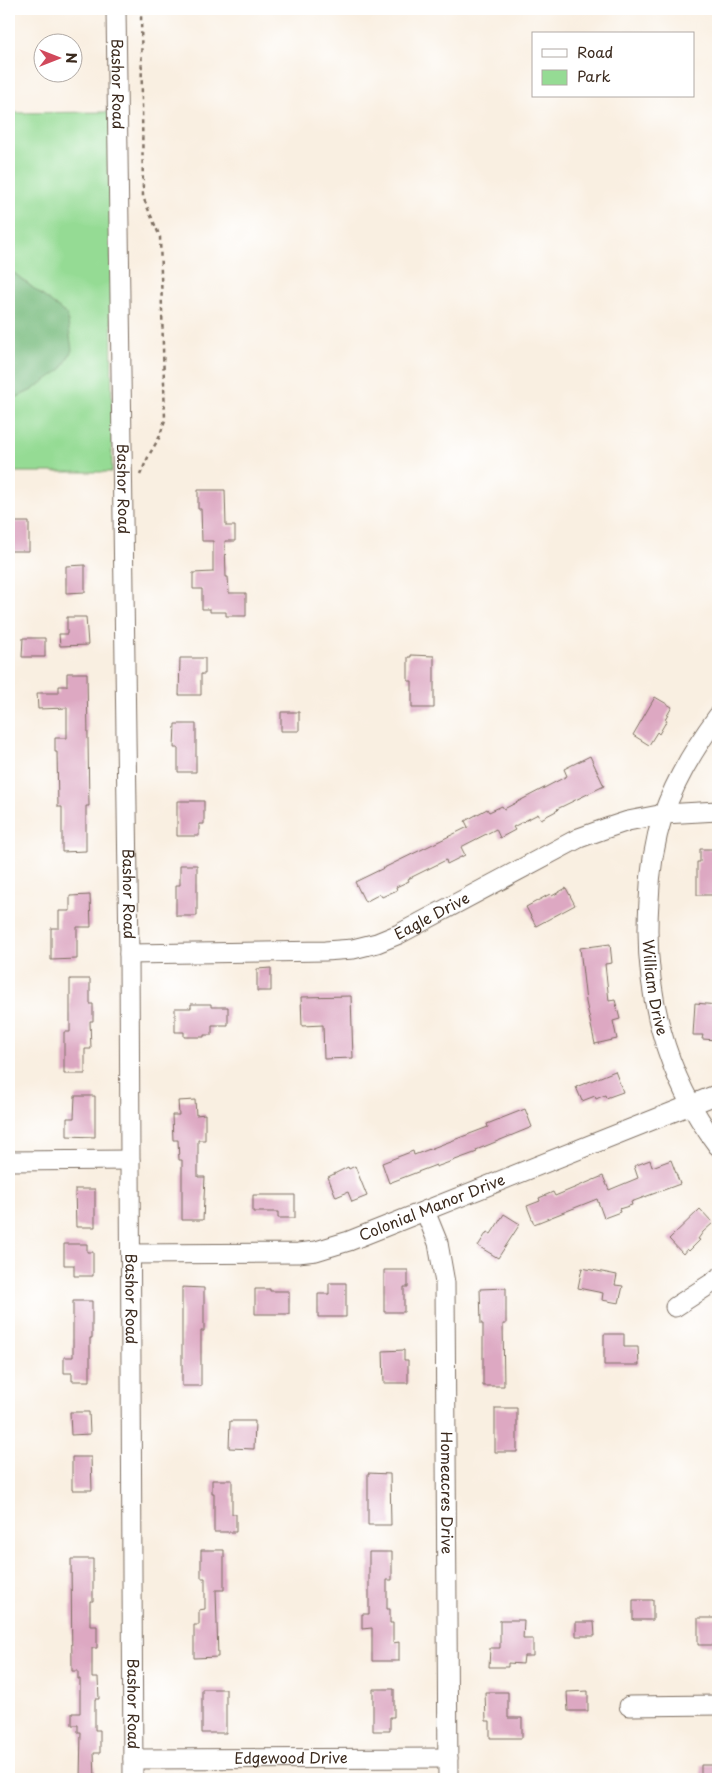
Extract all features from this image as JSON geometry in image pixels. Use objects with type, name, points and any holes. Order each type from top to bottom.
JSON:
[{"type":"street","name":"Bashor Road","points":[[116,9],[129,954],[133,1779]]},
{"type":"street","name":"William Drive","points":[[718,716],[699,742],[679,776],[664,814],[650,868],[648,917],[648,960],[654,1005],[664,1043],[676,1077],[691,1105],[718,1146]]},
{"type":"street","name":"Eagle Drive","points":[[129,954],[353,949],[376,943],[429,918],[580,838],[628,821],[664,814],[718,811]]},
{"type":"street","name":"Colonial Manor Drive","points":[[131,1254],[280,1254],[316,1251],[349,1241],[718,1094]]},
{"type":"street","points":[[9,1161],[130,1160]]},
{"type":"street","name":"Homeacres Drive","points":[[425,1211],[438,1242],[445,1282],[448,1779]]},
{"type":"street","points":[[675,1307],[718,1278]]},
{"type":"street","points":[[629,1706],[718,1705]]},
{"type":"street","name":"Edgewood Drive","points":[[133,1759],[448,1758]]},
{"type":"path","points":[[139,481],[140,474],[159,438],[165,420],[160,237],[143,197],[141,9]]},
{"type":"green space","points":[[111,112],[112,472],[9,472],[9,401],[32,390],[67,315],[9,269],[9,113]]},
{"type":"green space","points":[[9,269],[67,315],[72,350],[62,369],[32,390],[9,401]]},
{"type":"building","points":[[198,490],[225,490],[226,526],[235,526],[235,541],[225,541],[226,577],[228,577],[229,593],[246,593],[246,616],[226,616],[226,612],[210,612],[210,609],[202,609],[202,589],[193,589],[193,573],[213,572],[213,541],[202,541],[201,509],[198,509]]},
{"type":"building","points":[[9,522],[29,522],[29,551],[9,551]]},
{"type":"building","points":[[85,565],[85,592],[66,593],[66,566]]},
{"type":"building","points":[[67,617],[86,617],[88,645],[60,646],[59,634],[67,634]]},
{"type":"building","points":[[23,638],[45,638],[45,657],[22,657]]},
{"type":"building","points":[[411,655],[434,656],[434,708],[412,708],[412,681],[408,681],[408,657],[411,657]]},
{"type":"building","points":[[180,658],[205,658],[205,674],[201,674],[201,695],[179,695]]},
{"type":"building","points":[[67,673],[87,673],[89,806],[86,806],[86,851],[62,852],[62,807],[58,807],[55,738],[67,738],[67,708],[38,709],[37,693],[59,693],[59,686],[67,686]]},
{"type":"building","points":[[655,697],[672,707],[659,734],[657,732],[649,745],[633,735]]},
{"type":"building","points":[[281,712],[299,712],[299,731],[281,731]]},
{"type":"building","points":[[175,724],[196,724],[196,772],[178,772],[178,748],[174,748]]},
{"type":"building","points":[[590,756],[604,786],[541,819],[538,814],[513,827],[515,830],[500,838],[496,829],[461,847],[465,855],[447,864],[446,860],[408,879],[409,881],[396,887],[397,890],[382,897],[380,894],[365,902],[355,882],[468,827],[465,821],[487,809],[489,812],[502,806],[504,809],[567,776],[564,769]]},
{"type":"building","points":[[177,801],[204,801],[204,824],[199,824],[199,836],[177,836]]},
{"type":"building","points":[[700,849],[716,849],[717,895],[697,895],[697,862],[700,862]]},
{"type":"building","points":[[180,865],[197,865],[197,916],[176,916],[176,885],[180,885]]},
{"type":"building","points":[[566,888],[575,905],[536,926],[526,907]]},
{"type":"building","points":[[90,895],[91,927],[77,927],[77,959],[51,960],[51,928],[59,928],[59,911],[70,911],[70,896]]},
{"type":"building","points":[[610,944],[612,963],[605,964],[609,1001],[615,1000],[620,1019],[613,1021],[617,1039],[595,1044],[586,1002],[580,948]]},
{"type":"building","points":[[271,968],[271,991],[257,991],[257,969]]},
{"type":"building","points":[[70,979],[90,979],[90,1004],[93,1004],[93,1021],[90,1021],[91,1049],[85,1049],[85,1074],[64,1074],[64,1032],[70,1032]]},
{"type":"building","points":[[351,996],[353,1058],[324,1059],[323,1025],[302,1026],[301,997]]},
{"type":"building","points":[[695,1003],[718,1005],[717,1040],[702,1039],[703,1035],[693,1035]]},
{"type":"building","points":[[191,1004],[211,1004],[211,1007],[228,1007],[228,1025],[212,1025],[212,1035],[204,1035],[204,1037],[184,1037],[184,1032],[175,1032],[175,1008],[191,1008]]},
{"type":"building","points":[[615,1071],[623,1092],[606,1098],[605,1095],[596,1099],[595,1096],[582,1101],[576,1087]]},
{"type":"building","points":[[75,1096],[95,1096],[95,1137],[67,1136],[67,1118],[74,1118]]},
{"type":"building","points":[[195,1100],[196,1115],[205,1114],[205,1140],[198,1140],[198,1177],[205,1177],[203,1220],[182,1220],[182,1160],[179,1160],[178,1140],[173,1140],[172,1115],[179,1115],[178,1101]]},
{"type":"building","points":[[525,1109],[532,1127],[476,1150],[477,1152],[389,1183],[382,1163],[413,1151],[414,1155],[488,1127],[487,1124]]},
{"type":"building","points":[[650,1160],[652,1167],[671,1160],[680,1184],[631,1202],[632,1205],[619,1209],[620,1212],[604,1218],[597,1199],[534,1224],[527,1206],[540,1201],[539,1198],[553,1192],[555,1196],[603,1176],[609,1190],[638,1178],[634,1166]]},
{"type":"building","points":[[355,1166],[367,1196],[352,1202],[348,1192],[336,1197],[328,1177],[348,1167],[349,1169]]},
{"type":"building","points":[[75,1189],[95,1189],[95,1227],[76,1227]]},
{"type":"building","points":[[253,1195],[295,1195],[295,1218],[278,1218],[278,1212],[253,1212]]},
{"type":"building","points":[[700,1209],[713,1223],[703,1232],[698,1239],[700,1240],[683,1254],[669,1239]]},
{"type":"building","points":[[504,1214],[520,1224],[498,1258],[478,1246],[487,1232],[491,1234]]},
{"type":"building","points":[[64,1244],[87,1244],[87,1252],[93,1252],[93,1276],[74,1276],[74,1265],[64,1265]]},
{"type":"building","points":[[582,1268],[617,1275],[615,1285],[623,1286],[619,1303],[602,1300],[603,1293],[578,1288]]},
{"type":"building","points":[[384,1270],[408,1270],[408,1287],[404,1287],[404,1312],[384,1312]]},
{"type":"building","points":[[329,1283],[346,1283],[346,1317],[318,1317],[318,1294],[329,1294]]},
{"type":"building","points":[[182,1287],[204,1288],[204,1331],[201,1331],[201,1386],[182,1386]]},
{"type":"building","points":[[506,1288],[506,1324],[503,1324],[504,1386],[483,1386],[483,1324],[481,1324],[480,1289]]},
{"type":"building","points":[[255,1289],[289,1291],[289,1314],[255,1314]]},
{"type":"building","points":[[73,1301],[92,1301],[90,1381],[72,1381],[72,1373],[64,1373],[64,1357],[73,1357]]},
{"type":"building","points":[[604,1334],[624,1334],[624,1347],[638,1347],[639,1365],[604,1365]]},
{"type":"building","points":[[404,1350],[404,1360],[408,1360],[408,1383],[384,1383],[383,1351]]},
{"type":"building","points":[[495,1408],[517,1408],[517,1452],[495,1452]]},
{"type":"building","points":[[70,1412],[89,1412],[90,1434],[71,1435]]},
{"type":"building","points":[[230,1421],[255,1421],[254,1449],[229,1448]]},
{"type":"building","points":[[72,1457],[91,1457],[92,1490],[72,1490]]},
{"type":"building","points":[[368,1473],[390,1474],[391,1525],[368,1525]]},
{"type":"building","points":[[212,1480],[232,1480],[232,1514],[236,1514],[236,1532],[214,1532]]},
{"type":"building","points":[[201,1550],[224,1550],[224,1590],[216,1590],[218,1657],[194,1658],[194,1625],[199,1625],[199,1610],[205,1609],[205,1578],[201,1578]]},
{"type":"building","points":[[369,1552],[392,1552],[392,1580],[387,1580],[387,1609],[390,1609],[390,1623],[393,1623],[393,1643],[399,1642],[399,1661],[372,1661],[372,1628],[362,1629],[362,1614],[369,1614]]},
{"type":"building","points":[[71,1559],[93,1559],[93,1601],[90,1601],[90,1626],[97,1626],[97,1648],[92,1648],[92,1678],[98,1678],[99,1699],[95,1699],[95,1730],[100,1730],[100,1753],[94,1753],[95,1779],[80,1779],[81,1732],[78,1732],[78,1725],[72,1725],[72,1713],[80,1713],[80,1679],[78,1679],[78,1671],[72,1671]]},
{"type":"building","points":[[633,1600],[653,1600],[653,1620],[633,1620]]},
{"type":"building","points":[[698,1618],[718,1618],[718,1645],[698,1645]]},
{"type":"building","points":[[500,1620],[524,1620],[523,1639],[533,1639],[533,1656],[524,1656],[523,1664],[508,1663],[508,1667],[489,1667],[490,1648],[500,1648]]},
{"type":"building","points":[[576,1622],[594,1622],[595,1636],[576,1636]]},
{"type":"building","points":[[202,1689],[226,1689],[226,1733],[202,1733]]},
{"type":"building","points":[[373,1689],[394,1689],[394,1717],[390,1717],[390,1731],[373,1731]]},
{"type":"building","points":[[588,1691],[588,1711],[568,1711],[567,1692]]},
{"type":"building","points":[[485,1692],[508,1692],[508,1718],[522,1718],[522,1738],[490,1738],[490,1721],[486,1721]]},
{"type":"building","points":[[701,1765],[718,1765],[718,1779],[701,1779]]}]
